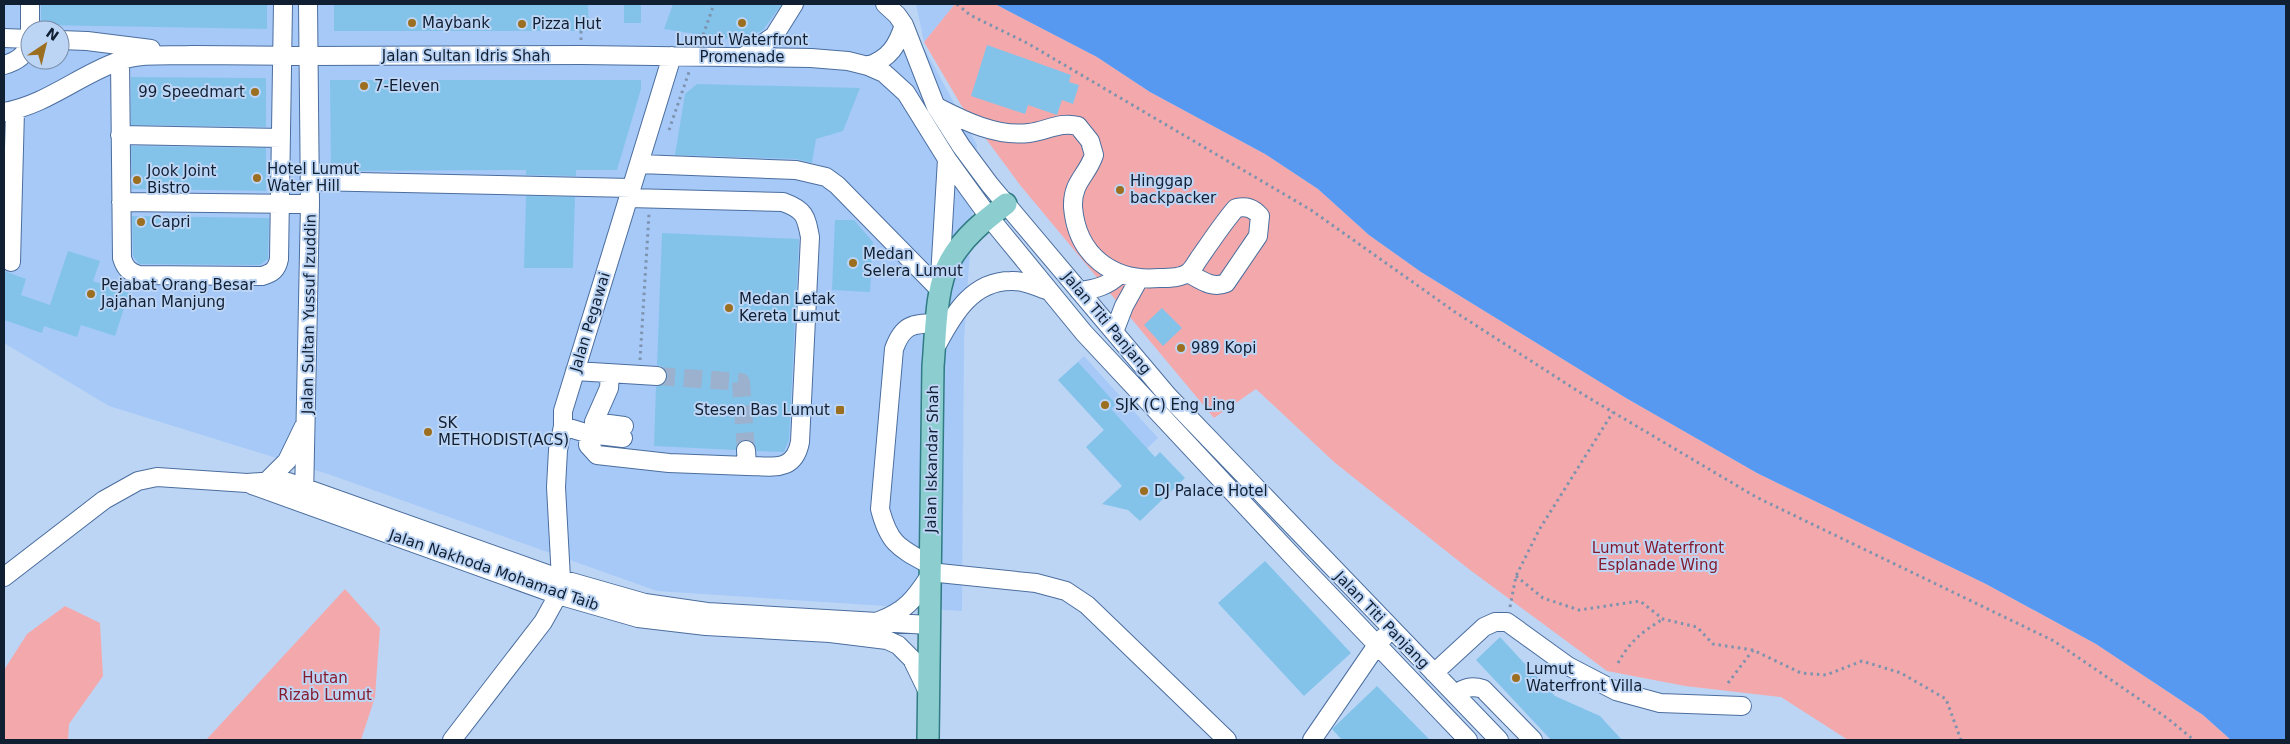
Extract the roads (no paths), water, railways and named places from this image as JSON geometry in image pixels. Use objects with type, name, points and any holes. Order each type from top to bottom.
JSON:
[{"type":"main road","name":"Jalan Iskandar Shah","points":[[928,740],[929,572],[935,350],[938,307],[942,285],[950,261],[965,241],[989,217],[1006,204]]},
{"type":"street","points":[[30,4],[30,20]]},
{"type":"street","points":[[120,60],[122,258],[124,266],[131,272],[139,275],[262,276],[271,274],[277,267],[279,259],[283,4]]},
{"type":"street","name":"Jalan Sultan Yussuf Izuddin","points":[[305,496],[310,204],[308,4]]},
{"type":"street","points":[[743,58],[774,36],[794,4]]},
{"type":"street","name":"Jalan Titi Panjang","points":[[885,4],[898,15],[904,25],[936,107],[961,146],[1006,204],[1168,396],[1499,740]]},
{"type":"street","points":[[868,66],[880,62],[892,51],[904,25]]},
{"type":"street","points":[[4,38],[20,39]]},
{"type":"street","points":[[70,40],[192,55]]},
{"type":"street","points":[[85,76],[92,59],[87,41]]},
{"type":"street","name":"Jalan Sultan Idris Shah","points":[[9,111],[45,99],[85,76],[120,60],[137,57],[192,55],[672,56],[848,61],[868,66],[884,73],[896,82],[920,114]]},
{"type":"street","name":"Jalan Pegawai","points":[[559,587],[556,487],[558,450],[564,412],[672,56]]},
{"type":"street","points":[[4,65],[15,62],[20,58]]},
{"type":"street","points":[[936,107],[961,119],[990,129],[1013,134],[1030,133],[1061,124],[1078,126],[1090,141],[1094,155],[1074,193],[1075,218],[1081,237],[1098,261],[1120,274],[1139,279],[1174,277],[1188,273],[1236,208],[1246,206],[1255,210],[1260,216],[1258,236],[1226,283],[1218,286],[1210,285],[1188,273]]},
{"type":"street","points":[[9,111],[10,262]]},
{"type":"street","name":"Jalan Titi Panjang","points":[[920,114],[947,159],[989,217],[1084,334],[1376,645],[1468,740]]},
{"type":"street","points":[[120,135],[281,138]]},
{"type":"street","points":[[938,307],[947,159]]},
{"type":"street","points":[[639,164],[796,170],[826,177],[837,185],[938,307]]},
{"type":"street","points":[[310,181],[630,193],[783,202],[802,212],[807,221],[809,247],[800,442],[798,454],[793,461],[782,466],[746,458],[670,463],[597,455],[588,445],[589,434]]},
{"type":"street","points":[[121,202],[310,204]]},
{"type":"street","points":[[1079,291],[1103,286],[1112,282],[1120,274]]},
{"type":"street","points":[[1114,332],[1124,306],[1139,279]]},
{"type":"street","points":[[935,350],[955,313],[963,303],[985,287],[1012,280],[1025,282],[1049,292]]},
{"type":"street","points":[[938,307],[898,336],[894,349],[880,508],[885,527],[894,542],[929,572],[1036,583],[1066,591],[1087,605],[1227,740]]},
{"type":"street","points":[[575,371],[657,376]]},
{"type":"street","points":[[563,426],[589,434],[623,432],[594,422],[608,388],[610,374]]},
{"type":"street","points":[[267,481],[287,461],[307,419]]},
{"type":"street","points":[[4,577],[104,500],[138,481],[157,477],[247,483],[305,496]]},
{"type":"street","points":[[247,483],[267,481],[288,482],[305,496]]},
{"type":"street","name":"Jalan Nakhoda Mohamad Taib","points":[[305,496],[559,587],[638,618],[706,626],[830,633],[887,640],[898,645],[912,659],[928,692]]},
{"type":"street","points":[[877,622],[895,615],[908,606],[929,572]]},
{"type":"street","points":[[452,740],[543,622],[559,587]]},
{"type":"street","name":"Jalan Nakhoda Mohamad Taib","points":[[559,587],[665,607],[706,612],[929,625]]},
{"type":"street","points":[[1434,673],[1484,627],[1495,622],[1506,622],[1568,666],[1616,691],[1660,703],[1742,706]]},
{"type":"street","points":[[1312,740],[1376,645],[1392,630]]},
{"type":"street","points":[[1455,694],[1466,687],[1474,686],[1483,689],[1533,740]]},
{"type":"water","points":[[995,4],[2286,4],[2286,740],[2231,740],[2203,715],[2096,644],[1986,584],[1757,473],[1626,398],[1421,272],[1369,235],[1318,189],[1265,154],[1150,92],[1097,57]]},
{"type":"tunnel","points":[[657,376],[741,382],[746,450]]},
{"type":"place","name":"Maybank","points":[[412,23]]},
{"type":"place","name":"Lumut Waterfront Promenade","points":[[742,23]]},
{"type":"place","name":"Pizza Hut","points":[[522,24]]},
{"type":"place","name":"7-Eleven","points":[[364,86]]},
{"type":"place","name":"99 Speedmart","points":[[255,92]]},
{"type":"place","name":"Hotel Lumut Water Hill","points":[[257,178]]},
{"type":"place","name":"Jook Joint Bistro","points":[[137,180]]},
{"type":"place","name":"Hinggap backpacker","points":[[1120,190]]},
{"type":"place","name":"Capri","points":[[141,222]]},
{"type":"place","name":"Medan Selera Lumut","points":[[853,263]]},
{"type":"place","name":"Pejabat Orang Besar Jajahan Manjung","points":[[91,294]]},
{"type":"place","name":"Medan Letak Kereta Lumut","points":[[729,308]]},
{"type":"place","name":"989 Kopi","points":[[1181,348]]},
{"type":"place","name":"SJK (C) Eng Ling","points":[[1105,405]]},
{"type":"place","name":"Stesen Bas Lumut","points":[[840,410]]},
{"type":"place","name":"SK METHODIST(ACS)","points":[[428,432]]},
{"type":"place","name":"DJ Palace Hotel","points":[[1144,491]]},
{"type":"place","name":"Lumut Waterfront Villa","points":[[1516,678]]},
{"type":"park label","name":"Lumut Waterfront Esplanade Wing","points":[[1658,556]]},
{"type":"park label","name":"Hutan Rizab Lumut","points":[[325,686]]}]
